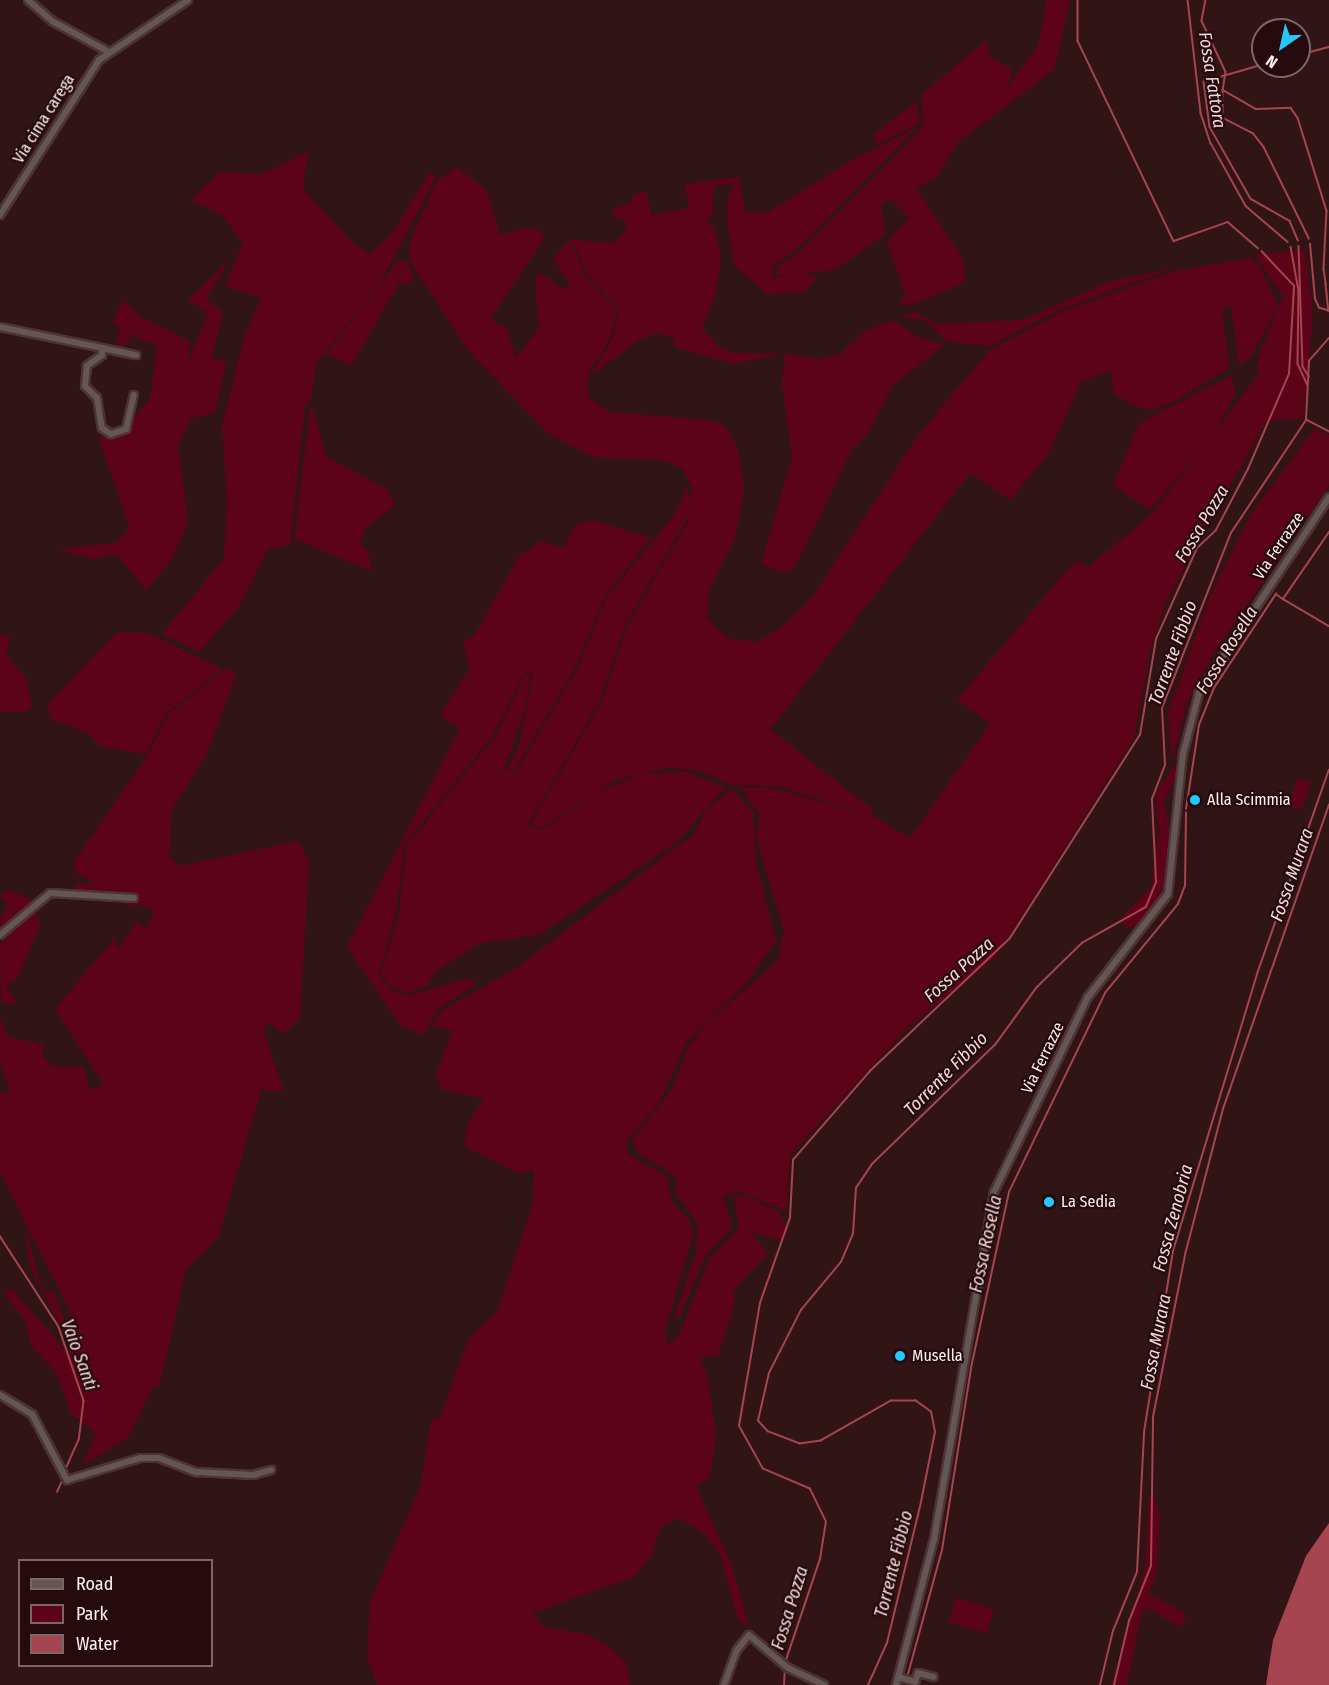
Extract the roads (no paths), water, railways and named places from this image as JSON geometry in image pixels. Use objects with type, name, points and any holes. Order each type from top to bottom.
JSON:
[{"type":"street","points":[[28,0],[52,21],[109,52]]},
{"type":"street","name":"Via cima carega","points":[[0,215],[86,77],[119,43],[188,0]]},
{"type":"street","points":[[0,327],[136,355]]},
{"type":"street","points":[[99,347],[102,355],[87,366],[85,386],[97,398],[105,430],[115,434],[126,429],[134,395]]},
{"type":"street","name":"Via Ferrazze","points":[[896,1685],[909,1681],[994,1192],[1088,997],[1168,894],[1183,754],[1199,693],[1329,497]]},
{"type":"street","points":[[0,935],[50,893],[134,898]]},
{"type":"street","points":[[0,1395],[32,1414],[67,1480],[140,1458],[159,1458],[196,1473],[253,1475],[271,1470]]},
{"type":"street","points":[[724,1685],[743,1638],[754,1638],[785,1666],[824,1685]]},
{"type":"street","points":[[909,1681],[918,1673],[934,1677]]},
{"type":"water","points":[[1329,1523],[1329,1685],[1266,1685],[1273,1640],[1306,1556]]},
{"type":"waterway","name":"Fossa Pozza","points":[[1078,0],[1078,41],[1174,241],[1228,222],[1258,248]]},
{"type":"waterway","name":"Fossa Fattora","points":[[1188,0],[1201,113],[1211,143],[1246,206],[1288,242]]},
{"type":"waterway","name":"Torrente Fibbio","points":[[1206,0],[1202,21],[1226,72],[1223,90],[1256,109],[1291,108],[1298,118],[1327,211],[1324,269],[1329,311],[1319,308],[1315,299],[1310,244]]},
{"type":"waterway","points":[[1311,52],[1329,47]]},
{"type":"waterway","points":[[1251,68],[1204,82],[1210,127],[1251,199],[1290,221],[1298,240]]},
{"type":"waterway","name":"Torrente Fibbio","points":[[1223,90],[1223,118],[1253,133],[1264,147],[1309,238]]},
{"type":"waterway","name":"Fossa Fattora","points":[[1299,246],[1303,367],[1309,376]]},
{"type":"waterway","name":"Fossa Fattora","points":[[1291,247],[1299,291],[1298,364],[1308,385]]},
{"type":"waterway","name":"Fossa Pozza","points":[[785,1663],[820,1559],[826,1522],[810,1489],[763,1469],[739,1426],[760,1303],[790,1218],[793,1160],[870,1071],[1010,938],[1140,735],[1156,639],[1197,548],[1216,530],[1248,469],[1289,374],[1294,286],[1262,252]]},
{"type":"waterway","name":"Torrente Fibbio","points":[[868,1685],[887,1643],[920,1507],[935,1432],[931,1412],[916,1401],[891,1401],[821,1441],[800,1444],[768,1432],[758,1421],[769,1373],[801,1310],[841,1262],[853,1234],[856,1188],[872,1164],[995,1045],[1037,987],[1082,943],[1146,907],[1156,882],[1152,799],[1165,765],[1162,708],[1231,533],[1306,420],[1309,361],[1329,338]]},
{"type":"waterway","points":[[1307,420],[1329,431]]},
{"type":"waterway","name":"Fossa Rosella","points":[[1186,809],[1199,725],[1214,688],[1276,594],[1283,599],[1329,532]]},
{"type":"waterway","name":"Fossa Murara","points":[[1283,599],[1329,626]]},
{"type":"waterway","name":"Fossa Zenobria","points":[[1100,1685],[1113,1631],[1137,1572],[1144,1432],[1173,1251],[1257,974],[1329,770]]},
{"type":"waterway","name":"Fossa Murara","points":[[1114,1685],[1129,1621],[1151,1566],[1153,1417],[1186,1251],[1223,1109],[1329,805]]},
{"type":"waterway","name":"Fossa Rosella","points":[[907,1678],[942,1550],[971,1368],[1009,1192],[1105,993],[1178,904],[1185,886],[1186,813]]},
{"type":"waterway","name":"Vaio Santi","points":[[0,1236],[59,1327],[84,1401],[79,1440],[65,1472]]},
{"type":"waterway","name":"Vaio Santi","points":[[57,1492],[64,1477]]},
{"type":"waterway","name":"Fossa Pozza","points":[[784,1685],[785,1668]]},
{"type":"place","name":"Alla Scimmia","points":[[1195,800]]},
{"type":"place","name":"La Sedia","points":[[1049,1202]]},
{"type":"place","name":"Musella","points":[[900,1356]]}]
